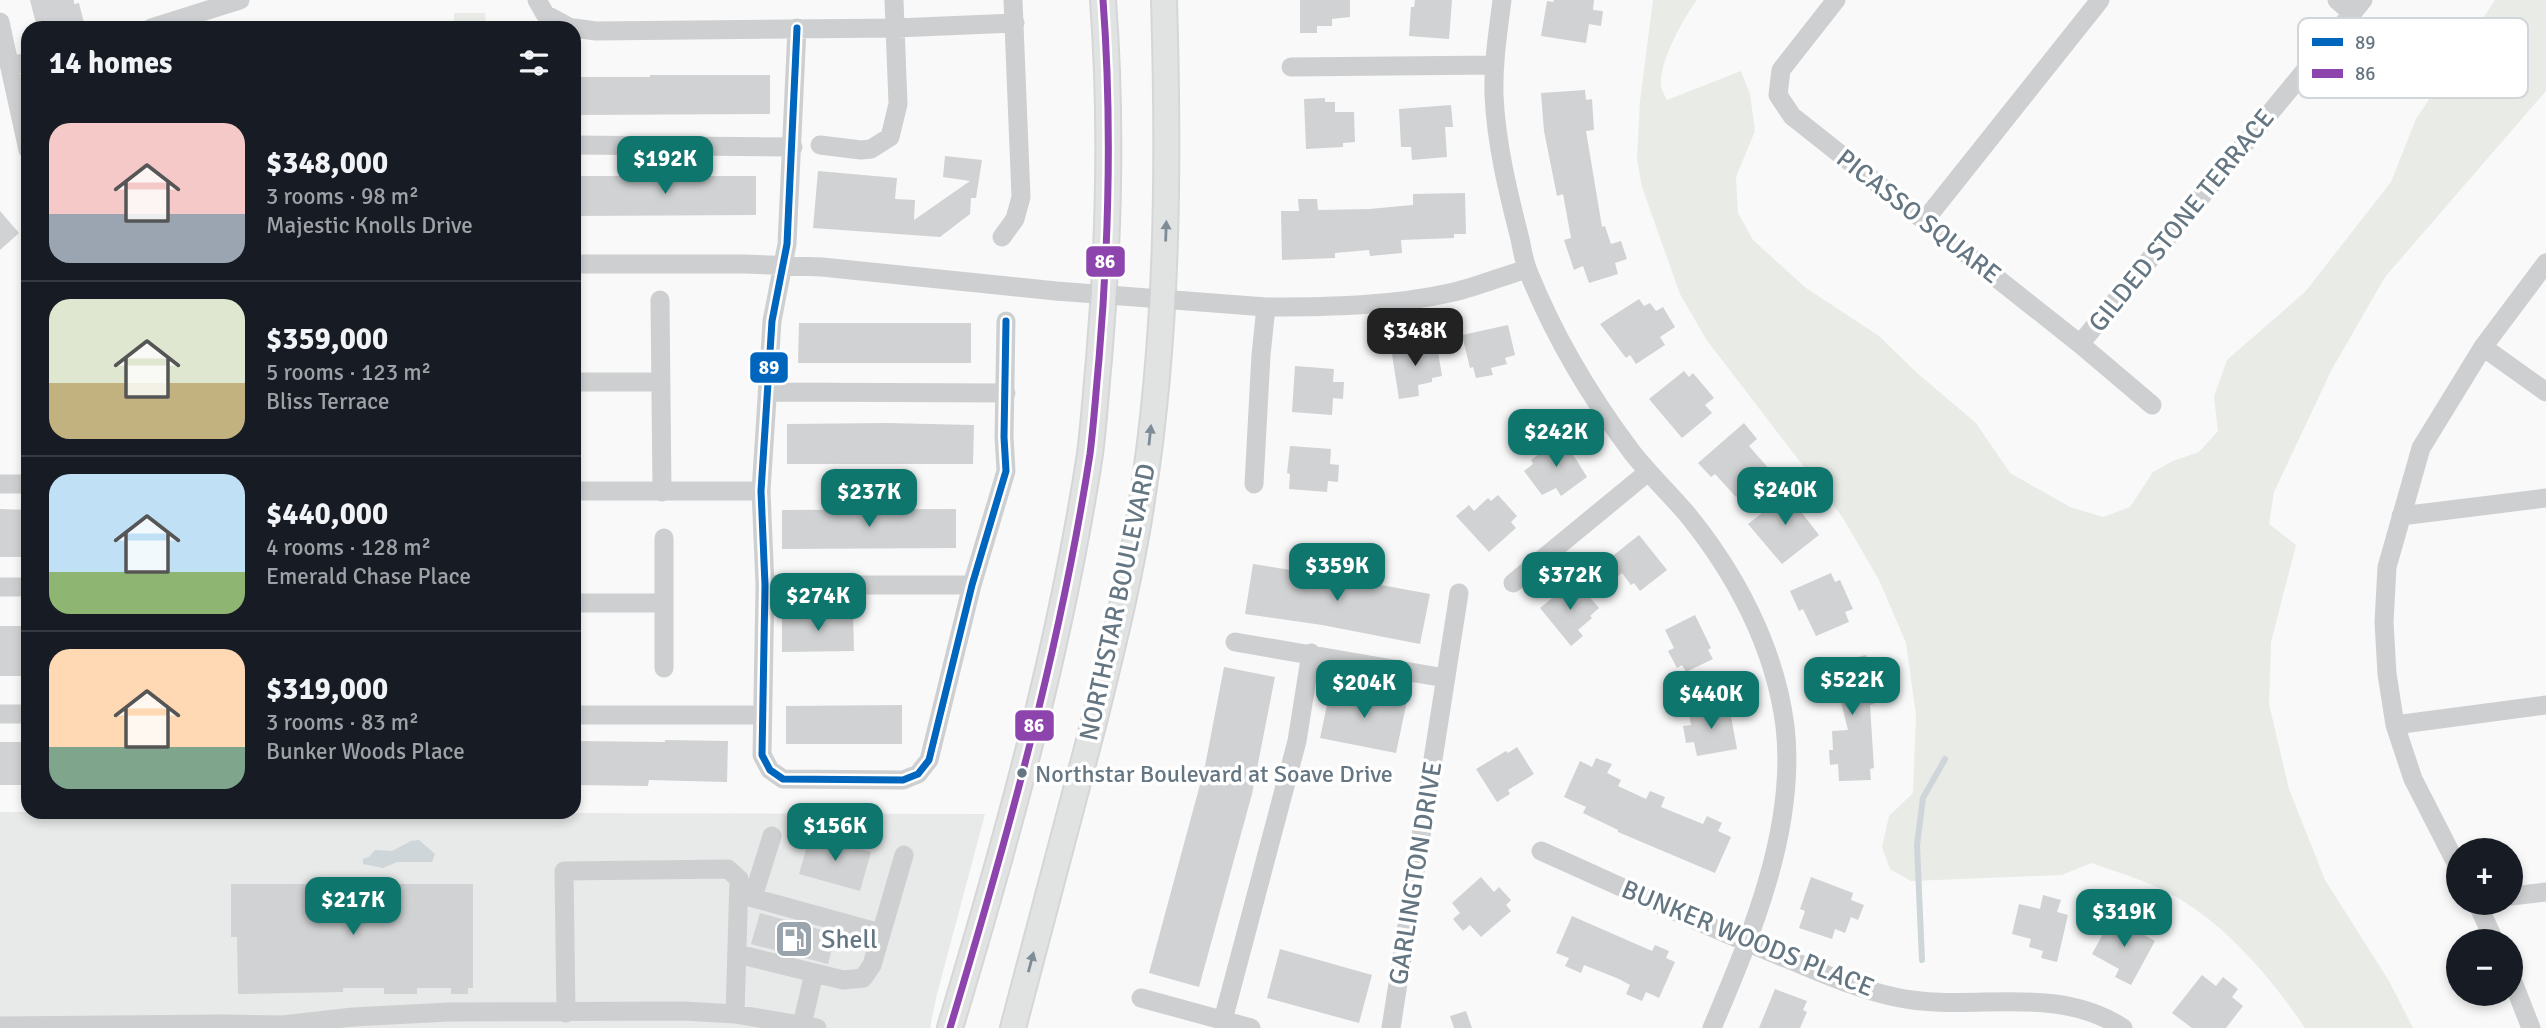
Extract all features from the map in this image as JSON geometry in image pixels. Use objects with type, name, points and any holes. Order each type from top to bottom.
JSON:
[{"type":"main road","name":"NORTHSTAR BOULEVARD","points":[[950,1028],[1025,766],[1057,634],[1090,451],[1104,295],[1109,181],[1102,0]]},
{"type":"main road","name":"NORTHSTAR BOULEVARD","points":[[1013,1028],[1067,832],[1116,635],[1146,470],[1163,299],[1168,172],[1164,0]]},
{"type":"street","points":[[173,21],[240,0]]},
{"type":"street","points":[[537,0],[545,14],[559,21]]},
{"type":"street","points":[[820,145],[871,149],[890,137],[898,104],[894,0]]},
{"type":"street","points":[[1002,237],[1015,219],[1021,197],[1013,0]]},
{"type":"street","points":[[1502,0],[1494,65],[1494,96],[1509,200],[1527,269],[1561,344],[1588,390],[1648,472],[1687,515],[1727,572],[1755,622],[1774,670],[1785,727],[1786,791],[1772,861],[1748,943],[1712,1028]]},
{"type":"street","name":"PICASSO SQUARE","points":[[1836,0],[1781,70],[1779,94],[1792,116],[2080,344],[2152,405]]},
{"type":"street","points":[[1925,220],[2100,0]]},
{"type":"street","points":[[2336,0],[2358,6]]},
{"type":"street","points":[[0,22],[19,64],[21,83]]},
{"type":"street","points":[[581,29],[896,28],[1015,23]]},
{"type":"street","points":[[797,28],[787,244],[772,321],[761,491],[765,585],[762,755],[770,770],[783,779],[903,780],[918,774],[929,760],[972,585],[1006,471],[1006,321]]},
{"type":"street","points":[[1292,66],[1494,65]]},
{"type":"street","name":"GILDED STONE TERRACE","points":[[2080,344],[2298,79]]},
{"type":"street","points":[[581,145],[793,147]]},
{"type":"street","points":[[2446,844],[2413,779],[2395,725],[2387,674],[2384,622],[2387,567],[2421,448],[2483,347],[2546,263]]},
{"type":"street","points":[[581,264],[782,266],[860,270],[1104,295],[1266,307],[1341,307],[1393,302],[1455,292],[1527,269]]},
{"type":"street","points":[[660,300],[662,492]]},
{"type":"street","points":[[1254,484],[1266,307]]},
{"type":"street","points":[[2483,347],[2546,392]]},
{"type":"street","points":[[581,382],[661,382]]},
{"type":"street","points":[[767,392],[1006,393]]},
{"type":"street","points":[[1513,583],[1648,472]]},
{"type":"street","points":[[0,484],[21,484]]},
{"type":"street","points":[[581,491],[761,491]]},
{"type":"street","points":[[2401,516],[2546,498]]},
{"type":"street","points":[[664,538],[664,668]]},
{"type":"street","points":[[765,585],[972,585]]},
{"type":"street","points":[[0,587],[21,587]]},
{"type":"street","name":"GARLINGTON DRIVE","points":[[1391,1028],[1459,593]]},
{"type":"street","points":[[581,603],[663,603]]},
{"type":"street","points":[[1235,642],[1445,678]]},
{"type":"street","points":[[1223,1020],[1297,741],[1311,653]]},
{"type":"street","points":[[2395,725],[2546,705]]},
{"type":"street","points":[[0,714],[21,714]]},
{"type":"street","points":[[581,715],[762,715]]},
{"type":"street","points":[[735,1014],[738,954],[746,896],[772,836]]},
{"type":"street","name":"BUNKER WOODS PLACE","points":[[1541,851],[1748,943],[1847,983],[1894,997],[1937,1003],[2027,1000],[2068,1005],[2105,1016],[2123,1028]]},
{"type":"street","points":[[738,954],[851,981],[863,978],[872,965],[904,855]]},
{"type":"street","points":[[566,1013],[564,871],[728,869],[739,879],[746,896]]},
{"type":"street","points":[[2523,894],[2546,891]]},
{"type":"street","points":[[746,896],[880,933]]},
{"type":"street","points":[[0,1026],[256,1026],[353,1017],[400,1021],[449,1012],[684,1011],[735,1014],[810,1026],[814,972]]},
{"type":"street","points":[[1140,998],[1251,1028]]},
{"type":"street","points":[[2522,1006],[2531,1028]]},
{"type":"shaded area","points":[[1653,0],[1697,0],[1668,52],[1661,75],[1662,90],[1667,100],[1741,71],[1750,94],[1755,131],[1736,177],[1738,213],[1753,240],[1806,288],[1879,336],[1917,373],[1976,423],[2010,473],[2070,507],[2103,517],[2130,507],[2153,472],[2173,461],[2199,452],[2218,431],[2214,397],[2227,360],[2305,292],[2391,182],[2416,119],[2430,98],[2528,98],[2528,18],[2483,18],[2495,0],[2546,0],[2546,91],[2385,277],[2332,369],[2274,492],[2269,524],[2296,545],[2271,642],[2269,704],[2289,789],[2325,880],[2389,981],[2413,1028],[2305,1028],[2252,959],[2220,928],[2164,890],[2091,863],[2062,875],[1911,881],[1890,869],[1882,847],[1889,816],[1913,793],[1916,715],[1906,643],[1879,580],[1843,518],[1706,339],[1680,294],[1642,187],[1637,159],[1640,101]]},
{"type":"shaded area","points":[[454,13],[485,13],[486,21],[454,21]]},
{"type":"shaded area","points":[[0,812],[21,812],[21,819],[581,819],[581,813],[985,814],[930,1028],[0,1028]]},
{"type":"shaded area","points":[[419,840],[435,854],[432,862],[397,862],[383,868],[363,864],[363,859],[375,850],[392,851]]},
{"type":"building","points":[[30,0],[74,0],[74,4],[79,3],[84,21],[35,21]]},
{"type":"building","points":[[1300,0],[1350,0],[1350,17],[1332,19],[1332,26],[1317,26],[1317,33],[1300,33]]},
{"type":"building","points":[[1415,0],[1452,0],[1449,39],[1409,36],[1411,7],[1414,7]]},
{"type":"building","points":[[1594,0],[1593,10],[1603,11],[1601,26],[1589,24],[1586,43],[1541,36],[1547,1]]},
{"type":"building","points":[[770,75],[770,114],[581,115],[581,77]]},
{"type":"building","points":[[1585,90],[1586,100],[1592,99],[1594,130],[1586,131],[1602,227],[1605,226],[1611,244],[1621,241],[1627,259],[1615,263],[1618,274],[1589,283],[1583,266],[1574,270],[1564,240],[1571,238],[1563,194],[1557,196],[1544,131],[1541,93]]},
{"type":"building","points":[[1325,98],[1325,102],[1335,102],[1335,112],[1354,112],[1355,142],[1343,143],[1343,147],[1306,149],[1304,99]]},
{"type":"building","points":[[1451,105],[1453,127],[1445,127],[1447,157],[1412,160],[1411,147],[1401,147],[1399,109]]},
{"type":"building","points":[[945,156],[982,160],[976,198],[971,198],[970,214],[940,237],[813,228],[818,171],[897,178],[895,199],[915,200],[914,220],[970,181],[943,177]]},
{"type":"building","points":[[581,176],[756,176],[756,215],[581,216]]},
{"type":"building","points":[[1465,193],[1466,234],[1454,234],[1454,238],[1401,240],[1402,253],[1370,256],[1369,250],[1335,253],[1335,258],[1282,260],[1281,211],[1299,211],[1298,199],[1317,199],[1318,210],[1369,209],[1413,205],[1413,194]]},
{"type":"building","points":[[0,211],[19,233],[0,250]]},
{"type":"building","points":[[1639,299],[1644,306],[1650,303],[1656,311],[1663,307],[1675,327],[1660,337],[1665,345],[1636,364],[1630,355],[1626,358],[1600,324]]},
{"type":"building","points":[[799,323],[971,323],[971,363],[798,363]]},
{"type":"building","points":[[1508,325],[1515,355],[1505,358],[1507,364],[1491,368],[1493,375],[1476,378],[1473,367],[1470,368],[1462,335]]},
{"type":"building","points":[[1426,342],[1427,348],[1437,346],[1442,376],[1432,378],[1432,382],[1418,385],[1419,396],[1399,399],[1391,348]]},
{"type":"building","points":[[1295,366],[1334,369],[1333,382],[1344,382],[1343,399],[1333,398],[1332,415],[1292,412]]},
{"type":"building","points":[[1684,371],[1689,377],[1693,373],[1714,398],[1705,405],[1712,413],[1682,438],[1649,399]]},
{"type":"building","points":[[1744,423],[1757,439],[1749,446],[1769,469],[1736,497],[1715,474],[1711,477],[1698,463]]},
{"type":"building","points":[[787,424],[974,425],[973,464],[787,464]]},
{"type":"building","points":[[1562,437],[1587,477],[1561,496],[1556,488],[1542,495],[1524,471],[1533,464],[1531,460]]},
{"type":"building","points":[[1290,446],[1331,449],[1330,464],[1339,465],[1338,482],[1328,481],[1327,492],[1289,489],[1290,474],[1287,473]]},
{"type":"building","points":[[1800,493],[1811,507],[1802,513],[1819,535],[1782,564],[1748,524],[1785,495],[1790,501]]},
{"type":"building","points":[[1498,495],[1517,516],[1511,522],[1516,528],[1489,552],[1456,516],[1469,505],[1474,511],[1488,498],[1491,501]]},
{"type":"building","points":[[0,509],[21,510],[21,557],[0,557]]},
{"type":"building","points":[[956,509],[956,548],[782,549],[782,510]]},
{"type":"building","points":[[1639,535],[1667,570],[1640,591],[1634,583],[1631,585],[1622,573],[1592,596],[1585,582]]},
{"type":"building","points":[[1253,564],[1430,594],[1420,644],[1322,625],[1245,614]]},
{"type":"building","points":[[1831,573],[1835,582],[1840,580],[1853,609],[1845,612],[1849,622],[1816,636],[1803,609],[1799,611],[1790,591]]},
{"type":"building","points":[[1568,585],[1573,591],[1580,586],[1599,608],[1578,630],[1583,636],[1571,646],[1540,608]]},
{"type":"building","points":[[782,614],[853,614],[854,651],[782,652]]},
{"type":"building","points":[[1695,615],[1711,648],[1708,650],[1713,659],[1686,672],[1682,665],[1677,668],[1668,651],[1674,648],[1665,630]]},
{"type":"building","points":[[0,626],[21,626],[21,676],[0,676]]},
{"type":"building","points":[[1866,655],[1876,694],[1872,695],[1874,704],[1870,705],[1874,768],[1870,769],[1871,780],[1839,781],[1838,764],[1830,765],[1829,750],[1833,750],[1832,731],[1848,730],[1839,694],[1830,696],[1828,686],[1821,688],[1816,667]]},
{"type":"building","points":[[1224,667],[1275,677],[1252,794],[1199,987],[1149,973],[1205,766]]},
{"type":"building","points":[[1331,686],[1407,701],[1396,753],[1320,738]]},
{"type":"building","points":[[902,705],[902,744],[786,744],[786,706]]},
{"type":"building","points":[[1729,706],[1737,749],[1697,756],[1694,742],[1686,743],[1683,726],[1691,725],[1689,713]]},
{"type":"building","points":[[581,741],[728,741],[727,782],[649,780],[648,786],[581,785]]},
{"type":"building","points":[[0,742],[21,742],[21,785],[0,785]]},
{"type":"building","points":[[1517,747],[1534,774],[1508,790],[1510,794],[1497,802],[1476,769]]},
{"type":"building","points":[[1596,758],[1612,764],[1607,773],[1621,780],[1618,786],[1646,799],[1650,791],[1665,797],[1661,807],[1703,824],[1707,816],[1722,823],[1718,831],[1731,837],[1715,873],[1618,832],[1583,813],[1586,807],[1564,797],[1580,761],[1592,767]]},
{"type":"building","points":[[810,835],[871,852],[860,891],[799,874]]},
{"type":"building","points":[[1481,877],[1494,892],[1499,887],[1511,900],[1506,905],[1511,911],[1481,937],[1470,925],[1463,931],[1453,919],[1460,913],[1452,903]]},
{"type":"building","points":[[1811,877],[1853,893],[1851,900],[1864,905],[1858,920],[1851,917],[1845,933],[1835,929],[1832,939],[1799,928],[1805,911],[1800,909]]},
{"type":"building","points":[[231,884],[473,884],[473,988],[468,988],[468,994],[451,994],[451,988],[417,988],[417,994],[384,994],[384,988],[343,988],[343,992],[238,994],[237,937],[231,937]]},
{"type":"building","points":[[2043,895],[2061,900],[2057,912],[2068,915],[2057,962],[2041,958],[2043,951],[2029,947],[2031,939],[2012,934],[2019,904],[2040,909]]},
{"type":"building","name":"Shell","points":[[760,913],[836,934],[828,964],[751,944]]},
{"type":"building","points":[[1572,916],[1652,951],[1655,945],[1669,951],[1666,958],[1675,962],[1659,998],[1646,992],[1642,1001],[1626,994],[1630,985],[1619,979],[1584,965],[1581,973],[1565,966],[1569,958],[1556,953]]},
{"type":"building","points":[[2128,916],[2144,924],[2139,932],[2155,941],[2131,985],[2115,977],[2119,969],[2092,954],[2110,921],[2122,928]]},
{"type":"building","points":[[1280,949],[1372,975],[1359,1023],[1267,998]]},
{"type":"building","points":[[2202,975],[2216,986],[2223,977],[2238,989],[2232,997],[2243,1006],[2226,1028],[2192,1028],[2172,1013]]},
{"type":"building","points":[[1775,989],[1807,1001],[1803,1010],[1807,1012],[1800,1028],[1759,1028]]},
{"type":"building","points":[[1466,1011],[1472,1028],[1454,1028],[1450,1016]]},
{"type":"waterway","points":[[1922,960],[1917,845],[1923,798],[1945,759]]},
{"type":"transit line","name":"86","points":[[950,1028],[992,886],[1048,671],[1090,454],[1107,224],[1108,90],[1103,0]]},
{"type":"transit line","name":"89","points":[[797,28],[787,244],[772,321],[761,491],[765,585],[762,755],[770,770],[783,779],[903,780],[918,774],[929,760],[972,585],[1006,471],[1006,321]]},
{"type":"place","name":"Northstar Boulevard at Soave Drive","points":[[1022,773]]},
{"type":"place","name":"Shell","points":[[794,939]]}]
